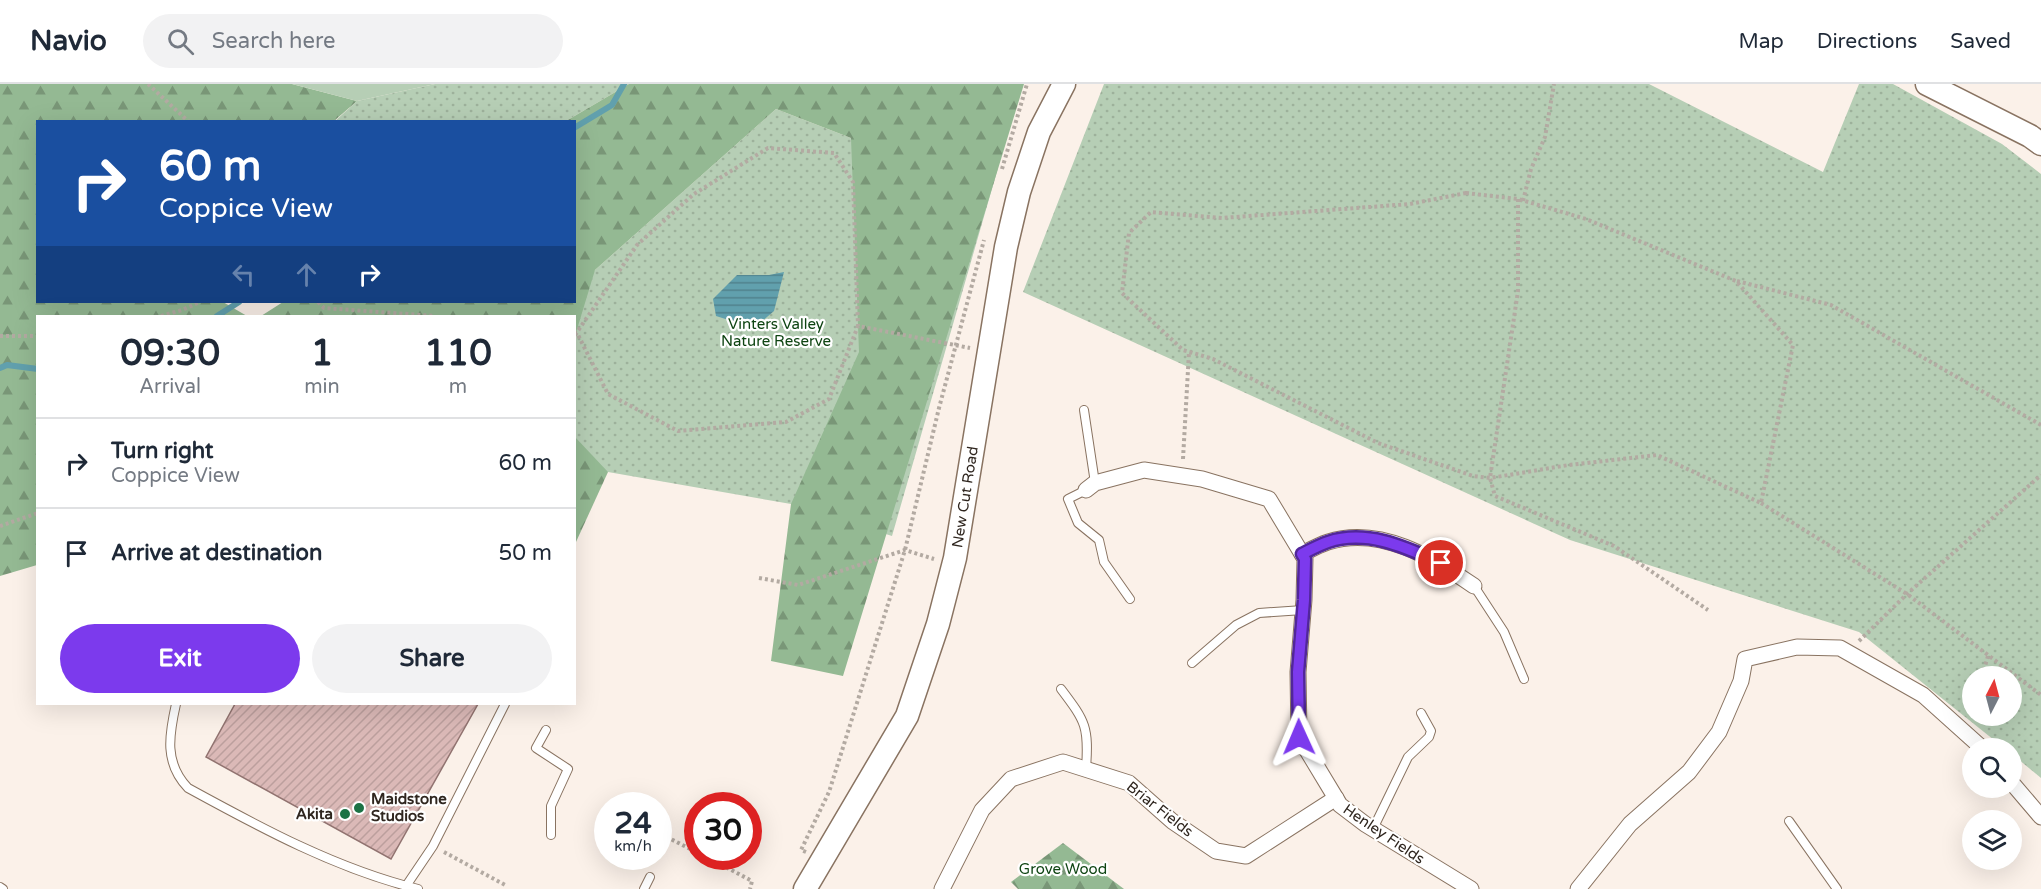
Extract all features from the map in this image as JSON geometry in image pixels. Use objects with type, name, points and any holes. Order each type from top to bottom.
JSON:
[{"type":"street","name":"New Cut Road","points":[[805,889],[907,716],[938,624],[954,565],[1006,247],[1019,192],[1039,132],[1064,84]]},
{"type":"street","points":[[1927,84],[2030,136],[2041,144]]},
{"type":"street","name":"Henley Fields","points":[[1091,487],[1144,470],[1202,479],[1269,499],[1305,559],[1298,672],[1299,737],[1340,805],[1373,829],[1471,889]]},
{"type":"street","points":[[1302,554],[1329,542],[1366,537],[1405,546],[1441,563],[1474,586]]},
{"type":"street","points":[[1578,889],[1630,824],[1689,772],[1719,732],[1741,681],[1744,659],[1797,647],[1840,648],[1923,695],[1971,738]]},
{"type":"street","name":"Briar Fields","points":[[942,889],[982,810],[1011,779],[1063,762],[1129,783],[1172,821],[1216,851],[1246,856],[1336,798]]},
{"type":"street","points":[[2022,795],[2041,817]]},
{"type":"lane","points":[[1084,410],[1091,487],[1068,499],[1078,523],[1099,540],[1104,562],[1130,599]]},
{"type":"lane","points":[[1474,586],[1504,632],[1524,679]]},
{"type":"lane","points":[[1192,663],[1236,625],[1259,613],[1303,610]]},
{"type":"lane","points":[[1061,689],[1083,717],[1087,740],[1086,769]]},
{"type":"lane","points":[[176,705],[169,747],[177,777],[188,788],[305,849],[418,889]]},
{"type":"lane","points":[[406,886],[433,846],[504,705]]},
{"type":"lane","points":[[1373,829],[1408,757],[1429,737],[1431,731],[1420,713]]},
{"type":"lane","points":[[546,730],[536,748],[568,769],[551,806],[551,835]]},
{"type":"lane","points":[[1789,821],[1837,889]]},
{"type":"lane","points":[[644,889],[650,877]]},
{"type":"path","points":[[148,84],[187,120]]},
{"type":"path","points":[[1523,201],[1531,169],[1545,137],[1554,84]]},
{"type":"path","points":[[576,333],[637,245],[694,194],[768,148],[834,153],[853,182],[858,326],[829,399],[786,422],[678,431],[608,394],[576,336]]},
{"type":"path","points":[[2041,425],[1831,305],[1736,281],[1586,219],[1518,199],[1466,193],[1410,204],[1222,218],[1151,212],[1129,233],[1122,293],[1183,350],[1214,359],[1378,443],[1473,476],[1490,478],[1569,465],[1657,455],[1761,503],[1907,594],[2041,695]]},
{"type":"path","points":[[1518,199],[1518,291],[1490,478],[1495,496],[1614,546],[1708,610]]},
{"type":"path","points":[[823,859],[801,850],[829,792],[905,550],[985,234]]},
{"type":"path","points":[[1736,281],[1793,345],[1761,503]]},
{"type":"path","points":[[164,315],[198,303]]},
{"type":"path","points":[[319,303],[324,308],[421,315]]},
{"type":"path","points":[[858,326],[989,352]]},
{"type":"path","points":[[0,336],[36,336]]},
{"type":"path","points":[[1183,476],[1189,352]]},
{"type":"path","points":[[1848,652],[1907,594],[2041,475]]},
{"type":"path","points":[[0,526],[36,514]]},
{"type":"path","points":[[759,578],[798,585],[905,550],[954,565]]},
{"type":"path","points":[[1985,666],[1988,656]]},
{"type":"path","points":[[433,846],[507,886]]},
{"type":"path","points":[[731,870],[752,881],[750,889]]},
{"type":"green space","points":[[0,84],[292,84],[357,101],[335,120],[36,120],[36,303],[225,303],[245,315],[36,315],[36,565],[0,576]]},
{"type":"green space","points":[[292,84],[435,84],[357,101]]},
{"type":"green space","points":[[435,84],[629,84],[568,120],[336,120],[357,101]]},
{"type":"green space","points":[[629,84],[1024,84],[843,676],[771,661],[791,504],[859,352],[851,138],[776,109],[595,270],[576,333],[576,315],[263,315],[281,303],[576,303],[576,120],[568,120]]},
{"type":"green space","points":[[1104,84],[1649,84],[1823,172],[1859,84],[1893,84],[2002,144],[2041,174],[2041,778],[2022,762],[2022,738],[1992,738],[1976,726],[2022,726],[2022,666],[1962,666],[1962,714],[1859,632],[1570,540],[1023,292]]},
{"type":"green space","name":"Vinters Valley Nature Reserve","points":[[776,109],[851,138],[998,168],[892,536],[791,504],[608,472],[576,469],[576,315],[523,315],[576,303],[576,299],[595,270]]},
{"type":"green space","points":[[576,438],[608,472],[576,542]]},
{"type":"green space","name":"Grove Wood","points":[[1063,843],[1124,889],[1018,889],[1011,882]]},
{"type":"water","points":[[784,272],[774,311],[754,328],[716,316],[713,299],[737,275],[769,275]]},
{"type":"building","name":"Maidstone Studios","points":[[234,705],[477,705],[391,859],[206,757]]},
{"type":"waterway","points":[[576,127],[612,105],[624,84]]},
{"type":"waterway","points":[[219,315],[237,303]]},
{"type":"waterway","points":[[0,368],[7,365],[36,369]]},
{"type":"place","name":"Maidstone Studios","points":[[359,808]]},
{"type":"place","name":"Akita","points":[[345,814]]},
{"type":"route","points":[[1299,737],[1298,672],[1305,559],[1302,554],[1329,542],[1366,537],[1405,546],[1441,563]]}]
